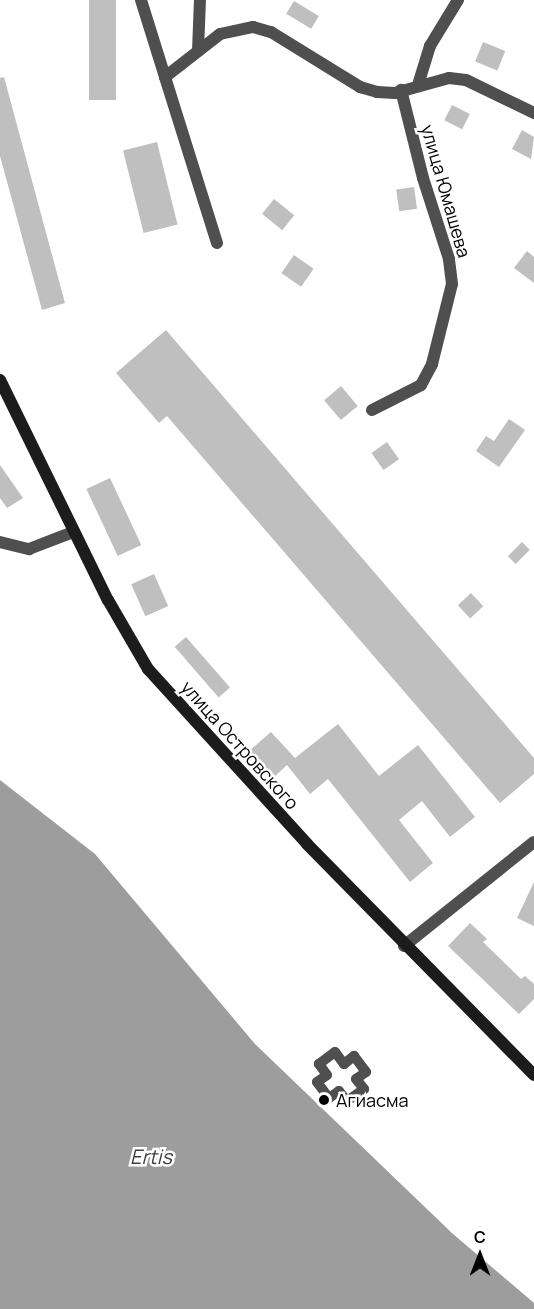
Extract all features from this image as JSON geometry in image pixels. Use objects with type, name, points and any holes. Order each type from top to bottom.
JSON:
[{"type":"main road","name":"улица Островского","points":[[0,380],[73,532],[148,669],[213,744],[404,946],[534,1074]]},
{"type":"street","points":[[141,0],[217,243]]},
{"type":"street","points":[[198,51],[201,0]]},
{"type":"street","points":[[410,87],[430,46],[458,0]]},
{"type":"street","points":[[165,77],[220,34],[253,27],[271,32],[360,87],[377,92],[450,78],[466,80],[534,113]]},
{"type":"street","name":"улица Юмашева","points":[[372,410],[421,385],[432,364],[452,284],[449,259],[423,178],[410,87]]},
{"type":"street","points":[[0,542],[29,549],[73,532]]},
{"type":"street","points":[[404,946],[534,842]]},
{"type":"street","points":[[335,1052],[344,1064],[354,1056],[366,1072],[356,1080],[363,1089],[347,1101],[339,1091],[329,1098],[317,1082],[327,1075],[319,1064],[335,1052]]},
{"type":"water","name":"Ertis","points":[[0,780],[95,854],[255,1044],[453,1234],[534,1303],[534,1309],[0,1309]]},
{"type":"building","points":[[89,0],[116,0],[116,100],[89,100]]},
{"type":"building","points":[[294,1],[319,16],[311,29],[286,14]]},
{"type":"building","points":[[483,42],[505,51],[497,70],[475,61]]},
{"type":"building","points":[[4,77],[65,303],[42,310],[0,156],[0,78]]},
{"type":"building","points":[[452,105],[470,114],[462,129],[444,120]]},
{"type":"building","points":[[522,130],[534,137],[531,159],[512,149]]},
{"type":"building","points":[[157,142],[178,224],[144,233],[123,150]]},
{"type":"building","points":[[414,187],[417,209],[399,211],[396,190]]},
{"type":"building","points":[[274,199],[294,215],[282,230],[262,214]]},
{"type":"building","points":[[527,251],[534,257],[534,283],[514,268]]},
{"type":"building","points":[[294,255],[314,269],[301,287],[281,273]]},
{"type":"building","points":[[166,330],[534,758],[534,774],[500,803],[167,416],[159,423],[116,373]]},
{"type":"building","points":[[341,386],[358,406],[341,420],[324,400]]},
{"type":"building","points":[[509,419],[525,430],[499,467],[476,451],[486,436],[494,441]]},
{"type":"building","points":[[387,442],[399,459],[383,470],[371,453]]},
{"type":"building","points":[[0,465],[23,498],[7,508],[0,498]]},
{"type":"building","points":[[110,478],[141,545],[118,556],[86,489]]},
{"type":"building","points":[[522,542],[530,550],[516,564],[508,556]]},
{"type":"building","points":[[154,574],[168,606],[145,616],[131,584]]},
{"type":"building","points":[[471,593],[483,606],[470,618],[458,605]]},
{"type":"building","points":[[186,637],[230,688],[219,697],[175,647]]},
{"type":"building","points":[[338,724],[379,776],[418,745],[475,817],[450,837],[422,801],[399,820],[433,863],[410,882],[328,779],[310,794],[287,765],[273,778],[249,751],[271,732],[295,758]]},
{"type":"building","points":[[534,882],[534,926],[517,918]]},
{"type":"building","points":[[470,923],[487,939],[483,942],[521,979],[525,976],[534,984],[534,999],[519,1014],[448,946]]},
{"type":"place","name":"Агиасма","points":[[324,1100]]}]
